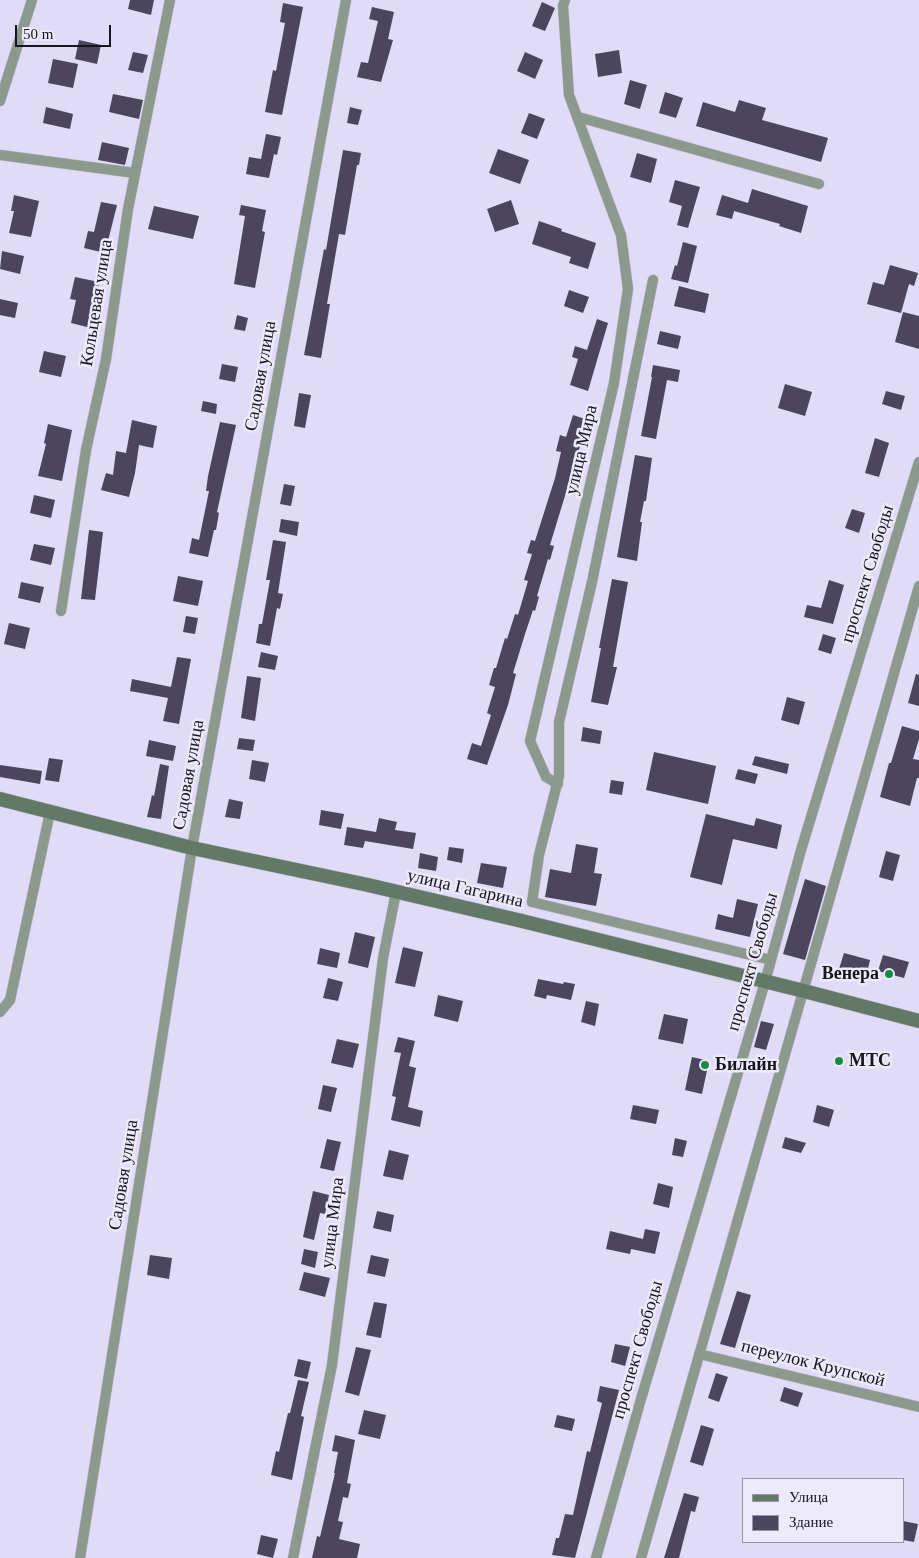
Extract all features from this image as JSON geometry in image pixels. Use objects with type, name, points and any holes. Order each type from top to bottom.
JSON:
[{"type":"main road","name":"улица Гагарина","points":[[0,799],[192,848],[396,892],[804,991],[919,1022]]},
{"type":"street","points":[[0,101],[32,0]]},
{"type":"street","name":"Кольцевая улица","points":[[61,611],[86,450],[106,359],[128,209],[170,0]]},
{"type":"street","name":"Садовая улица","points":[[80,1558],[192,848],[346,0]]},
{"type":"street","name":"улица Мира","points":[[558,784],[546,777],[530,741],[614,383],[628,289],[621,235],[569,95],[563,6],[565,0]]},
{"type":"street","points":[[578,117],[819,184]]},
{"type":"street","points":[[0,155],[135,173]]},
{"type":"street","name":"улица Мира","points":[[653,280],[592,582],[560,722],[558,784],[539,855],[532,902],[771,960]]},
{"type":"street","name":"проспект Свободы","points":[[596,1558],[765,982],[801,850],[919,462]]},
{"type":"street","points":[[641,1558],[919,586]]},
{"type":"street","points":[[0,1012],[10,1000],[50,812]]},
{"type":"street","name":"улица Мира","points":[[294,1558],[332,1365],[383,958],[396,892]]},
{"type":"street","name":"переулок Крупской","points":[[699,1354],[919,1407]]},
{"type":"building","points":[[130,0],[154,0],[151,15],[128,9]]},
{"type":"building","points":[[542,2],[555,8],[545,31],[532,26]]},
{"type":"building","points":[[283,3],[303,7],[282,115],[265,112],[273,70],[276,71],[285,23],[280,22]]},
{"type":"building","points":[[372,7],[394,12],[388,39],[393,40],[381,82],[357,77],[361,62],[368,63],[378,21],[369,19]]},
{"type":"building","points":[[79,40],[101,45],[97,64],[75,59]]},
{"type":"building","points":[[619,50],[622,73],[598,77],[595,54]]},
{"type":"building","points":[[133,52],[148,55],[143,73],[128,70]]},
{"type":"building","points":[[525,52],[543,60],[535,79],[517,71]]},
{"type":"building","points":[[53,59],[78,64],[73,88],[48,83]]},
{"type":"building","points":[[630,80],[647,85],[640,109],[624,104]]},
{"type":"building","points":[[665,92],[683,98],[676,118],[659,113]]},
{"type":"building","points":[[113,94],[143,100],[139,119],[109,112]]},
{"type":"building","points":[[739,100],[766,108],[762,120],[828,138],[821,162],[696,126],[703,102],[735,112]]},
{"type":"building","points":[[46,107],[73,114],[70,129],[43,123]]},
{"type":"building","points":[[350,107],[362,110],[358,125],[347,123]]},
{"type":"building","points":[[529,113],[545,119],[537,139],[521,133]]},
{"type":"building","points":[[266,134],[281,137],[277,155],[274,154],[269,178],[246,174],[249,157],[261,159]]},
{"type":"building","points":[[102,142],[129,148],[125,165],[98,160]]},
{"type":"building","points":[[498,149],[529,160],[520,184],[489,173]]},
{"type":"building","points":[[343,150],[361,153],[359,165],[357,165],[345,235],[339,234],[327,304],[330,304],[321,358],[304,355],[324,249],[326,250]]},
{"type":"building","points":[[637,153],[657,159],[651,183],[630,177]]},
{"type":"building","points":[[675,180],[700,187],[688,228],[677,225],[682,206],[669,202]]},
{"type":"building","points":[[752,189],[808,206],[801,233],[779,226],[780,224],[734,211],[732,219],[716,215],[722,195],[748,203]]},
{"type":"building","points":[[14,195],[39,201],[31,237],[9,233],[14,211],[11,211]]},
{"type":"building","points":[[511,200],[519,224],[495,232],[487,209]]},
{"type":"building","points":[[101,202],[117,205],[105,253],[84,248],[88,231],[94,232]]},
{"type":"building","points":[[241,205],[266,210],[262,231],[265,232],[255,288],[234,284],[245,216],[239,215]]},
{"type":"building","points":[[154,206],[199,216],[193,239],[148,229]]},
{"type":"building","points":[[539,221],[596,243],[588,269],[569,263],[571,257],[532,244]]},
{"type":"building","points":[[683,242],[697,246],[688,283],[671,279],[675,265],[677,266]]},
{"type":"building","points":[[2,251],[24,256],[20,274],[0,269]]},
{"type":"building","points":[[890,265],[918,273],[914,286],[909,284],[901,313],[867,304],[873,282],[884,285]]},
{"type":"building","points":[[75,277],[99,282],[91,328],[71,323],[76,300],[70,299]]},
{"type":"building","points":[[679,286],[709,294],[705,313],[674,306]]},
{"type":"building","points":[[569,290],[589,297],[583,313],[564,306]]},
{"type":"building","points":[[0,299],[18,303],[15,318],[0,315]]},
{"type":"building","points":[[903,312],[919,316],[919,349],[895,342]]},
{"type":"building","points":[[237,315],[248,318],[245,331],[234,329]]},
{"type":"building","points":[[597,319],[608,323],[588,391],[570,385],[578,359],[572,357],[575,346],[587,350]]},
{"type":"building","points":[[660,331],[681,336],[678,349],[657,344]]},
{"type":"building","points":[[44,351],[66,356],[61,377],[39,372]]},
{"type":"building","points":[[222,364],[238,367],[235,382],[219,379]]},
{"type":"building","points":[[653,365],[680,370],[678,382],[667,380],[656,439],[641,436]]},
{"type":"building","points":[[785,384],[812,392],[805,416],[778,408]]},
{"type":"building","points":[[886,391],[905,396],[901,410],[882,404]]},
{"type":"building","points":[[299,393],[311,395],[305,428],[294,426]]},
{"type":"building","points":[[203,401],[217,404],[216,414],[201,411]]},
{"type":"building","points":[[573,415],[588,420],[550,545],[554,546],[537,596],[539,597],[535,611],[533,610],[513,673],[516,674],[508,705],[487,765],[467,759],[472,743],[481,746],[491,715],[487,713],[495,687],[489,685],[505,638],[507,639],[515,614],[518,615],[528,581],[524,580],[532,554],[527,553],[531,540],[535,541],[555,478],[561,452],[556,451],[560,435],[566,437]]},
{"type":"building","points":[[132,420],[157,426],[153,448],[139,445],[129,497],[101,490],[106,473],[113,475],[116,451],[126,453]]},
{"type":"building","points":[[220,422],[236,425],[217,512],[219,513],[216,530],[214,530],[208,557],[189,553],[192,538],[199,540],[209,491],[206,491],[208,476]]},
{"type":"building","points":[[48,424],[72,430],[62,481],[38,476],[46,444],[44,443]]},
{"type":"building","points":[[875,438],[889,443],[879,477],[865,473]]},
{"type":"building","points":[[635,455],[652,458],[646,501],[644,501],[640,522],[642,522],[637,561],[617,557]]},
{"type":"building","points":[[284,484],[295,486],[291,506],[280,504]]},
{"type":"building","points":[[34,495],[55,500],[51,518],[30,513]]},
{"type":"building","points":[[852,509],[865,513],[859,533],[845,528]]},
{"type":"building","points":[[281,519],[299,522],[297,536],[279,532]]},
{"type":"building","points":[[89,530],[103,532],[95,600],[81,599]]},
{"type":"building","points":[[273,540],[286,542],[278,593],[283,594],[280,609],[277,608],[270,646],[256,643],[259,624],[262,624],[270,580],[266,580]]},
{"type":"building","points":[[34,544],[55,548],[51,565],[30,560]]},
{"type":"building","points":[[178,576],[203,581],[198,606],[173,601]]},
{"type":"building","points":[[612,579],[628,582],[613,667],[617,667],[608,705],[591,702]]},
{"type":"building","points":[[829,580],[844,585],[833,624],[804,617],[807,605],[821,608]]},
{"type":"building","points":[[21,582],[44,587],[40,603],[18,598]]},
{"type":"building","points":[[186,616],[198,618],[195,634],[183,632]]},
{"type":"building","points":[[9,623],[30,628],[25,649],[4,644]]},
{"type":"building","points":[[823,634],[836,638],[831,654],[818,650]]},
{"type":"building","points":[[261,652],[278,656],[275,670],[258,667]]},
{"type":"building","points":[[177,657],[191,659],[179,724],[163,721],[168,698],[130,691],[132,679],[171,687]]},
{"type":"building","points":[[916,674],[919,675],[919,706],[908,703]]},
{"type":"building","points":[[247,676],[261,678],[255,721],[241,718]]},
{"type":"building","points":[[787,697],[805,702],[799,725],[781,720]]},
{"type":"building","points":[[902,726],[919,731],[919,739],[913,759],[919,760],[919,778],[917,778],[910,806],[880,797]]},
{"type":"building","points":[[583,727],[602,731],[600,744],[581,741]]},
{"type":"building","points":[[239,738],[255,740],[253,751],[237,749]]},
{"type":"building","points":[[149,740],[176,746],[173,761],[146,756]]},
{"type":"building","points":[[654,752],[716,766],[708,804],[646,790]]},
{"type":"building","points":[[755,756],[789,764],[787,774],[752,765]]},
{"type":"building","points":[[49,758],[63,760],[59,782],[45,780]]},
{"type":"building","points":[[252,760],[269,763],[265,782],[249,779]]},
{"type":"building","points":[[160,764],[169,766],[161,819],[147,817],[152,795],[154,796]]},
{"type":"building","points":[[0,765],[42,771],[40,784],[0,777]]},
{"type":"building","points":[[738,769],[758,774],[755,784],[735,779]]},
{"type":"building","points":[[611,780],[624,782],[622,795],[609,793]]},
{"type":"building","points":[[229,799],[243,802],[240,819],[225,817]]},
{"type":"building","points":[[321,810],[344,814],[341,829],[319,825]]},
{"type":"building","points":[[706,814],[754,826],[756,818],[782,825],[777,849],[733,839],[722,885],[690,877]]},
{"type":"building","points":[[379,818],[397,822],[395,830],[416,833],[413,849],[365,841],[363,848],[344,845],[347,827],[376,832]]},
{"type":"building","points":[[576,844],[598,848],[594,873],[602,874],[596,906],[545,897],[550,869],[571,873]]},
{"type":"building","points":[[449,847],[464,849],[462,863],[447,860]]},
{"type":"building","points":[[886,851],[900,855],[893,881],[879,877]]},
{"type":"building","points":[[420,853],[438,857],[436,871],[418,868]]},
{"type":"building","points":[[481,863],[507,867],[503,888],[477,883]]},
{"type":"building","points":[[805,879],[826,886],[805,960],[783,954]]},
{"type":"building","points":[[737,899],[758,904],[750,937],[715,929],[718,914],[733,918]]},
{"type":"building","points":[[355,932],[375,937],[368,968],[348,963]]},
{"type":"building","points":[[403,947],[423,952],[415,987],[395,983]]},
{"type":"building","points":[[320,948],[340,953],[337,968],[317,964]]},
{"type":"building","points":[[844,953],[870,960],[866,977],[839,969]]},
{"type":"building","points":[[883,955],[909,962],[904,978],[878,971]]},
{"type":"building","points":[[328,978],[343,982],[338,1001],[323,998]]},
{"type":"building","points":[[538,979],[563,984],[564,982],[575,984],[571,1000],[547,995],[546,999],[534,996]]},
{"type":"building","points":[[438,995],[463,1001],[458,1022],[434,1016]]},
{"type":"building","points":[[586,1001],[599,1004],[595,1026],[581,1022]]},
{"type":"building","points":[[664,1014],[688,1019],[683,1044],[658,1039]]},
{"type":"building","points":[[761,1021],[774,1024],[766,1050],[754,1047]]},
{"type":"building","points":[[398,1037],[415,1041],[409,1066],[416,1068],[408,1107],[423,1111],[420,1127],[391,1120],[396,1097],[392,1096],[401,1053],[394,1052]]},
{"type":"building","points":[[337,1039],[359,1044],[353,1068],[331,1063]]},
{"type":"building","points":[[692,1057],[709,1061],[702,1094],[685,1090]]},
{"type":"building","points":[[323,1085],[337,1088],[331,1112],[318,1109]]},
{"type":"building","points":[[633,1105],[659,1110],[656,1124],[630,1119]]},
{"type":"building","points":[[817,1105],[834,1110],[829,1127],[813,1122]]},
{"type":"building","points":[[785,1137],[806,1143],[801,1153],[782,1148]]},
{"type":"building","points":[[675,1138],[687,1141],[683,1157],[672,1155]]},
{"type":"building","points":[[327,1139],[341,1142],[334,1171],[320,1168]]},
{"type":"building","points":[[389,1150],[409,1155],[403,1180],[383,1176]]},
{"type":"building","points":[[658,1183],[673,1187],[669,1208],[653,1204]]},
{"type":"building","points":[[313,1191],[329,1195],[325,1214],[320,1213],[314,1240],[303,1237]]},
{"type":"building","points":[[377,1211],[394,1215],[391,1232],[373,1228]]},
{"type":"building","points":[[645,1229],[660,1232],[655,1254],[631,1249],[630,1254],[606,1249],[610,1231],[643,1239]]},
{"type":"building","points":[[304,1249],[318,1252],[315,1268],[301,1264]]},
{"type":"building","points":[[150,1255],[172,1258],[169,1279],[147,1275]]},
{"type":"building","points":[[371,1255],[389,1259],[385,1277],[367,1273]]},
{"type":"building","points":[[304,1272],[330,1278],[325,1297],[299,1290]]},
{"type":"building","points":[[737,1291],[751,1295],[735,1348],[720,1344]]},
{"type":"building","points":[[374,1302],[387,1304],[381,1338],[366,1335]]},
{"type":"building","points":[[615,1344],[630,1347],[625,1366],[611,1362]]},
{"type":"building","points":[[356,1347],[371,1350],[359,1396],[345,1392]]},
{"type":"building","points":[[298,1359],[311,1362],[307,1379],[294,1376]]},
{"type":"building","points":[[716,1373],[728,1377],[719,1402],[708,1398]]},
{"type":"building","points":[[298,1380],[309,1382],[301,1416],[304,1417],[292,1480],[271,1475],[276,1451],[279,1452]]},
{"type":"building","points":[[600,1386],[619,1390],[575,1558],[552,1555],[556,1538],[559,1538],[565,1514],[573,1515],[587,1451],[590,1452],[602,1403],[597,1401]]},
{"type":"building","points":[[784,1387],[803,1393],[798,1407],[780,1401]]},
{"type":"building","points":[[364,1410],[386,1415],[380,1439],[358,1434]]},
{"type":"building","points":[[557,1415],[575,1419],[572,1431],[554,1427]]},
{"type":"building","points":[[701,1425],[714,1429],[703,1466],[690,1462]]},
{"type":"building","points":[[335,1435],[355,1440],[347,1483],[351,1484],[348,1498],[343,1497],[338,1521],[343,1522],[339,1539],[360,1544],[357,1558],[312,1558],[317,1536],[320,1537],[335,1473],[338,1452],[332,1451]]},
{"type":"building","points":[[684,1493],[699,1497],[695,1512],[691,1511],[679,1558],[664,1558]]},
{"type":"building","points":[[904,1521],[918,1524],[914,1542],[904,1540]]},
{"type":"building","points":[[261,1535],[278,1539],[273,1558],[257,1554]]},
{"type":"place","name":"Венера","points":[[889,974]]},
{"type":"place","name":"МТС","points":[[839,1061]]},
{"type":"place","name":"Билайн","points":[[705,1065]]}]
